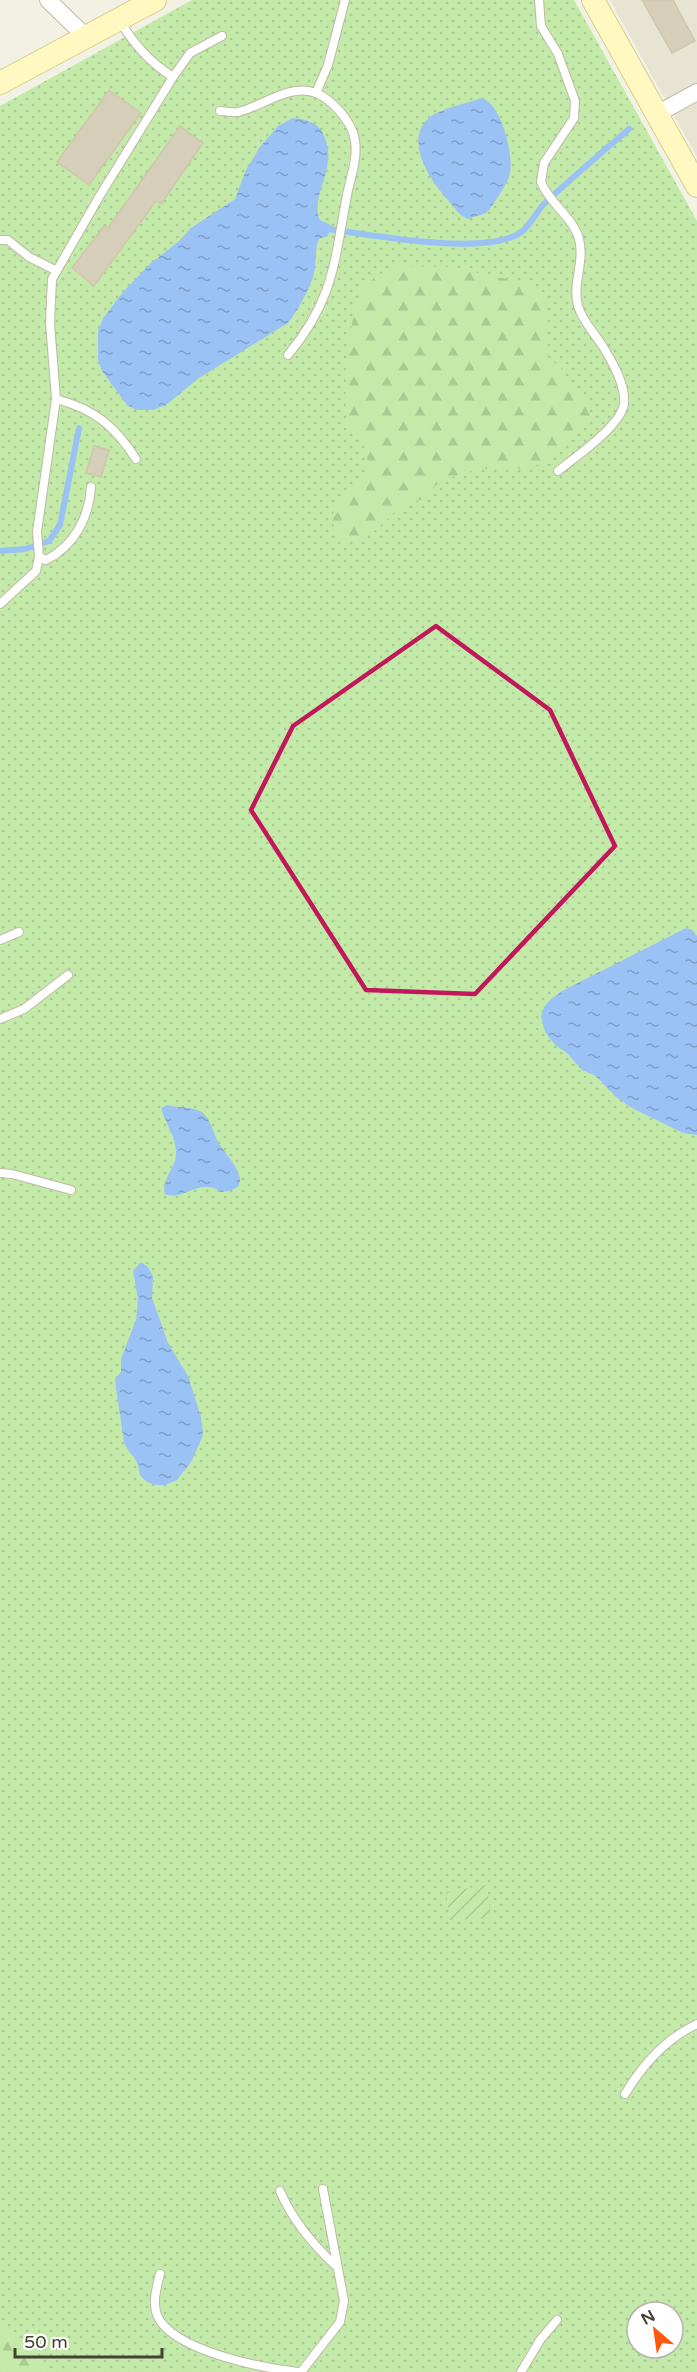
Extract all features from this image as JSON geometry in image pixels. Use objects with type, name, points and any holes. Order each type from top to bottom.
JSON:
[{"type":"street","points":[[48,0],[85,36]]},
{"type":"street","points":[[0,83],[155,0]]},
{"type":"street","points":[[593,0],[697,186]]},
{"type":"street","points":[[657,114],[697,92]]},
{"type":"lane","points":[[316,93],[328,65],[345,0]]},
{"type":"lane","points":[[539,0],[542,26],[562,62],[575,101],[574,118],[544,163],[541,182],[579,236],[582,258],[576,290],[578,308],[620,379],[624,394],[624,406],[617,420],[558,471]]},
{"type":"lane","points":[[119,19],[132,41],[156,67],[173,77]]},
{"type":"lane","points":[[0,604],[36,571],[39,558],[37,532],[56,399],[50,323],[52,279],[173,77],[190,53],[222,36]]},
{"type":"lane","points":[[220,111],[235,112],[264,104],[288,93],[316,93],[341,113],[356,140],[335,266],[323,302],[309,329],[288,355]]},
{"type":"lane","points":[[0,240],[8,240],[29,257],[57,271]]},
{"type":"lane","points":[[56,399],[84,407],[102,418],[125,442],[136,459]]},
{"type":"lane","points":[[39,558],[46,560],[60,553],[69,544],[85,517],[90,502],[91,487]]},
{"type":"lane","points":[[0,939],[19,932]]},
{"type":"lane","points":[[0,1019],[24,1009],[68,975]]},
{"type":"lane","points":[[0,1173],[12,1174],[71,1190]]},
{"type":"lane","points":[[625,2094],[641,2069],[657,2051],[697,2024]]},
{"type":"lane","points":[[160,2274],[155,2295],[156,2315],[169,2330],[190,2345],[258,2367],[299,2372],[340,2322],[344,2301],[323,2189]]},
{"type":"lane","points":[[280,2191],[290,2214],[310,2240],[336,2266]]},
{"type":"lane","points":[[521,2372],[540,2340],[557,2320]]},
{"type":"highlighted area","points":[[436,626],[550,710],[615,846],[475,994],[366,990],[251,810],[293,726]]},
{"type":"shaded area","points":[[610,0],[697,0],[697,157]]},
{"type":"green space","points":[[192,0],[574,0],[697,221],[697,2372],[0,2372],[0,106]]},
{"type":"green space","points":[[398,266],[455,267],[524,282],[544,297],[548,357],[561,368],[569,384],[591,401],[589,422],[555,455],[527,470],[493,468],[467,472],[444,480],[422,500],[410,502],[400,508],[365,537],[353,540],[339,539],[331,519],[345,494],[367,475],[368,470],[365,449],[349,425],[346,415],[346,380],[353,318],[357,302],[365,287],[377,276]]},
{"type":"green space","points":[[487,1885],[491,1918],[450,1920],[446,1892]]},
{"type":"green space","points":[[0,2328],[30,2344],[47,2372],[0,2372]]},
{"type":"water","points":[[481,98],[495,109],[505,130],[511,165],[504,188],[489,210],[468,219],[457,211],[434,183],[422,160],[419,138],[422,127],[429,118],[447,109]]},
{"type":"water","points":[[293,118],[312,122],[324,136],[328,148],[328,159],[318,210],[320,220],[331,225],[328,236],[319,239],[313,277],[299,307],[288,323],[199,378],[166,405],[153,410],[136,410],[127,405],[102,371],[98,360],[98,330],[104,317],[123,292],[150,264],[179,241],[191,228],[235,199],[246,170],[260,147],[278,126]]},
{"type":"water","points":[[686,928],[692,930],[697,936],[697,1135],[683,1133],[632,1108],[616,1097],[596,1076],[582,1070],[567,1053],[555,1045],[545,1032],[541,1017],[544,1007],[564,990]]},
{"type":"water","points":[[167,1105],[195,1109],[203,1113],[218,1142],[238,1172],[239,1185],[233,1190],[221,1192],[206,1187],[179,1195],[165,1194],[166,1179],[174,1164],[176,1154],[175,1142],[161,1108]]},
{"type":"water","points":[[141,1262],[148,1267],[153,1276],[152,1298],[168,1343],[188,1376],[201,1417],[203,1432],[191,1462],[177,1480],[165,1485],[147,1482],[140,1475],[135,1459],[126,1447],[115,1379],[121,1372],[121,1359],[136,1320],[138,1299],[133,1271]]},
{"type":"building","points":[[642,0],[673,0],[695,41],[672,53]]},
{"type":"building","points":[[109,90],[141,113],[89,185],[57,162]]},
{"type":"building","points":[[180,126],[203,143],[161,204],[156,201],[94,286],[72,268],[104,226],[108,228]]},
{"type":"building","points":[[94,446],[109,450],[101,477],[86,473]]},
{"type":"waterway","points":[[321,228],[394,239],[453,244],[503,240],[524,230],[546,202],[629,129]]},
{"type":"waterway","points":[[0,551],[25,549],[49,541],[60,525],[79,428]]}]
